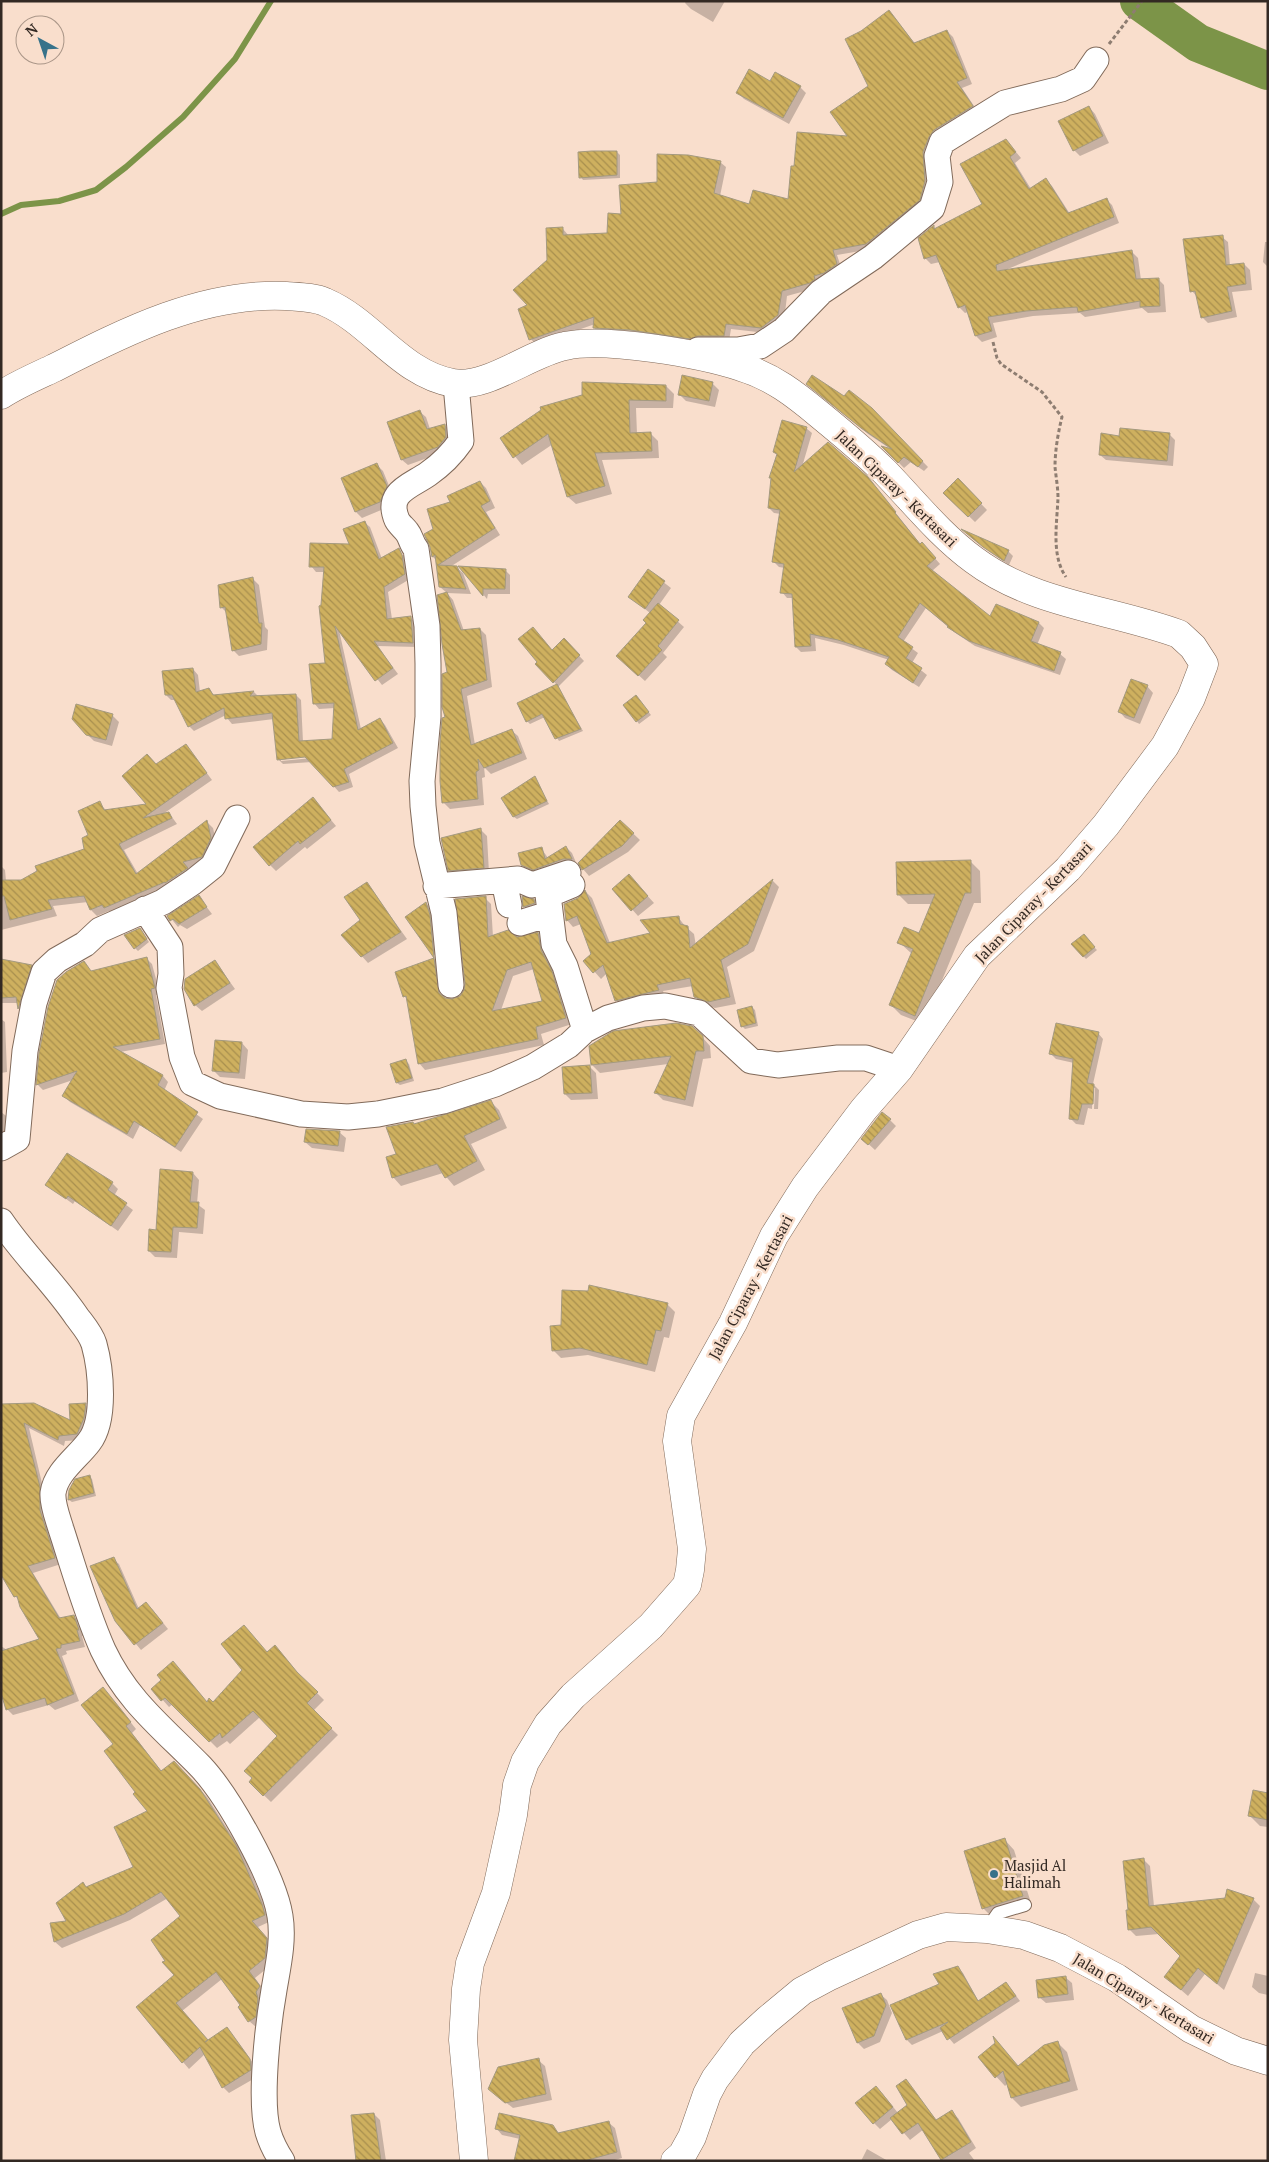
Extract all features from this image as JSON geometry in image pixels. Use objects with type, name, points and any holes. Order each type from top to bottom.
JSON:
[{"type":"main road","name":"Jalan Ciparay - Kertasari","points":[[1,395],[98,345],[148,324],[224,300],[267,295],[323,301],[349,315],[419,372],[456,384],[472,383],[493,376],[538,354],[581,343],[632,346],[686,354],[746,368],[790,390],[852,440],[884,471],[947,539],[977,563],[997,575],[1018,587],[1048,597],[1158,626],[1179,634],[1193,647],[1204,664],[1191,698],[1165,746],[1106,825],[1068,869],[977,956],[899,1069],[805,1187],[774,1236],[733,1323],[681,1416],[677,1441],[692,1549],[687,1585],[650,1626],[573,1696],[548,1724],[525,1762],[517,1785],[513,1815],[496,1893],[470,1963],[466,1989],[463,2040],[474,2161]]},
{"type":"main road","name":"Jalan Ciparay - Kertasari","points":[[675,2161],[682,2155],[692,2137],[714,2079],[742,2043],[802,1991],[918,1935],[946,1927],[987,1928],[1024,1935],[1060,1948],[1117,1978],[1191,2029],[1236,2051],[1268,2061]]},
{"type":"street","points":[[686,354],[701,349],[738,350],[760,346],[784,330],[821,292],[873,257],[932,208],[940,182],[937,156],[942,142],[1005,103],[1061,89],[1083,79],[1096,60]]},
{"type":"street","points":[[451,985],[444,913],[427,843],[422,781],[428,717],[427,626],[416,548],[411,544],[408,533],[397,521],[395,500],[400,491],[427,475],[445,461],[461,441],[456,384]]},
{"type":"street","points":[[1,1148],[17,1139],[25,1051],[34,1003],[44,972],[57,960],[85,944],[100,930],[163,902],[193,882],[213,866],[237,818]]},
{"type":"street","points":[[436,886],[518,879],[532,884],[572,879],[548,895],[549,914],[554,944],[566,966],[585,1030]]},
{"type":"street","points":[[504,881],[514,914],[549,914]]},
{"type":"street","points":[[145,909],[170,947],[171,974],[169,988],[182,1057],[192,1083],[220,1096],[300,1114],[348,1117],[378,1114],[443,1101],[495,1084],[533,1067],[569,1045],[585,1030],[608,1018],[643,1008],[665,1006],[699,1013],[751,1061],[778,1065],[838,1058],[866,1058],[899,1069]]},
{"type":"street","points":[[1,1221],[17,1245],[67,1302],[93,1342],[100,1390],[99,1418],[92,1439],[68,1464],[53,1494],[56,1512],[71,1561],[103,1649],[119,1678],[136,1702],[204,1770],[224,1800],[248,1837],[264,1868],[280,1915],[282,1937],[272,2003],[265,2098],[267,2130],[282,2161]]},
{"type":"lane","points":[[987,1928],[998,1913],[1025,1905]]},
{"type":"path","points":[[1096,60],[1142,1]]},
{"type":"path","points":[[993,342],[997,358],[1001,364],[1042,392],[1062,418],[1058,430],[1056,457],[1058,496],[1055,529],[1060,570],[1068,580]]},
{"type":"building","points":[[889,10],[914,43],[947,30],[967,78],[957,82],[973,106],[934,130],[929,137],[923,152],[925,181],[920,200],[866,244],[833,250],[837,264],[824,273],[814,276],[815,279],[810,283],[782,291],[778,315],[761,328],[726,324],[724,336],[698,336],[690,339],[630,330],[593,328],[594,317],[529,340],[518,309],[527,305],[513,290],[547,260],[546,228],[563,227],[563,235],[607,233],[608,213],[621,214],[619,185],[657,182],[657,154],[688,155],[721,161],[714,193],[749,204],[753,190],[788,199],[791,166],[794,166],[797,132],[847,136],[830,112],[868,86],[845,39],[861,31]]},
{"type":"building","points":[[749,69],[770,81],[775,72],[801,86],[783,118],[736,93]]},
{"type":"building","points":[[1089,106],[1103,136],[1073,151],[1058,121]]},
{"type":"building","points":[[1006,139],[1016,152],[1010,157],[1029,189],[1046,178],[1068,213],[1107,198],[1114,217],[996,265],[997,271],[1132,250],[1136,279],[1159,278],[1160,306],[1140,307],[1140,301],[1078,312],[1077,307],[1026,311],[988,317],[992,331],[975,336],[965,305],[958,308],[936,255],[924,259],[918,238],[934,225],[934,229],[982,204],[960,164]]},
{"type":"building","points":[[617,151],[617,175],[579,178],[578,152]]},
{"type":"building","points":[[1223,235],[1226,265],[1244,263],[1246,284],[1227,287],[1232,311],[1201,318],[1195,291],[1190,292],[1183,239]]},
{"type":"building","points":[[682,375],[713,382],[709,401],[678,395]]},
{"type":"building","points":[[812,375],[844,396],[849,390],[872,408],[923,461],[918,467],[904,457],[898,463],[881,446],[892,449],[861,428],[806,384]]},
{"type":"building","points":[[582,382],[666,385],[666,401],[629,400],[630,433],[651,432],[652,451],[595,453],[605,486],[567,497],[548,434],[513,458],[500,438],[541,410],[540,407],[582,395]]},
{"type":"building","points":[[420,410],[427,429],[445,424],[446,437],[438,447],[401,460],[387,422]]},
{"type":"building","points":[[782,420],[807,427],[794,472],[828,442],[868,477],[920,544],[922,542],[936,558],[927,566],[990,616],[996,604],[1039,622],[1031,641],[1061,652],[1054,671],[969,641],[947,627],[920,603],[898,637],[913,647],[906,658],[922,668],[913,683],[885,664],[889,657],[838,640],[810,634],[811,646],[795,647],[792,594],[780,593],[784,564],[772,562],[780,510],[768,508],[771,478],[769,478],[777,454],[773,452]]},
{"type":"building","points":[[1120,428],[1170,433],[1167,461],[1099,455],[1101,433],[1119,436]]},
{"type":"building","points":[[377,463],[387,486],[380,502],[355,512],[341,478]]},
{"type":"building","points":[[958,478],[982,503],[968,517],[943,493]]},
{"type":"building","points":[[480,481],[490,501],[481,506],[495,528],[438,565],[457,566],[466,589],[439,587],[435,555],[432,557],[424,534],[433,529],[427,509],[450,502],[447,496]]},
{"type":"building","points":[[365,521],[379,559],[399,548],[402,555],[405,574],[384,587],[387,619],[411,616],[413,643],[374,641],[393,668],[375,681],[335,626],[358,730],[380,718],[393,743],[344,769],[349,782],[333,787],[305,757],[277,760],[272,713],[225,719],[224,708],[188,727],[172,695],[165,695],[162,671],[193,668],[196,692],[209,688],[213,695],[254,691],[250,696],[296,694],[299,741],[332,739],[334,703],[313,704],[309,664],[325,663],[319,606],[321,605],[324,567],[309,567],[310,543],[349,544],[343,529]]},
{"type":"building","points":[[961,529],[1009,550],[1004,561],[983,547]]},
{"type":"building","points":[[458,566],[506,569],[505,589],[483,589],[483,596]]},
{"type":"building","points":[[648,569],[665,581],[645,609],[628,597]]},
{"type":"building","points":[[253,577],[259,623],[262,623],[261,644],[232,651],[225,607],[220,608],[218,585]]},
{"type":"building","points":[[447,592],[461,630],[480,628],[487,680],[461,689],[471,745],[512,729],[522,753],[484,768],[478,759],[479,770],[476,772],[478,799],[442,803],[440,743],[442,718],[445,717],[442,707],[442,674],[447,672],[437,595]]},
{"type":"building","points":[[658,603],[679,620],[658,646],[662,650],[638,676],[616,656],[646,623],[643,620]]},
{"type":"building","points":[[533,627],[552,650],[564,638],[580,655],[553,683],[535,664],[537,662],[518,639]]},
{"type":"building","points":[[1131,679],[1148,685],[1134,718],[1118,712]]},
{"type":"building","points":[[557,684],[581,729],[555,739],[542,714],[526,722],[517,703]]},
{"type":"building","points":[[636,695],[649,712],[636,722],[623,705]]},
{"type":"building","points":[[76,704],[113,714],[106,740],[86,735],[72,719]]},
{"type":"building","points":[[186,744],[207,773],[143,818],[169,812],[172,818],[119,844],[136,874],[207,820],[211,838],[202,857],[183,862],[188,868],[165,883],[104,908],[102,905],[90,910],[84,896],[48,900],[52,909],[10,920],[4,896],[1,896],[1,880],[21,880],[37,871],[35,866],[84,849],[82,838],[88,835],[78,811],[100,801],[104,810],[146,804],[122,776],[147,754],[156,764]]},
{"type":"building","points":[[535,776],[547,801],[513,817],[501,798]]},
{"type":"building","points":[[313,797],[331,820],[300,844],[298,841],[269,866],[253,847]]},
{"type":"building","points":[[620,820],[634,833],[622,846],[582,870],[578,863]]},
{"type":"building","points":[[481,828],[484,868],[448,871],[441,838]]},
{"type":"building","points":[[566,846],[572,859],[563,859],[533,870],[521,865],[518,853],[542,847],[545,859]]},
{"type":"building","points":[[971,860],[971,893],[965,893],[915,1016],[889,1005],[913,949],[897,943],[904,927],[919,933],[935,894],[897,895],[896,862]]},
{"type":"building","points":[[629,874],[648,896],[631,911],[612,889]]},
{"type":"building","points":[[773,879],[748,944],[721,960],[730,997],[708,1002],[694,997],[690,978],[657,985],[659,990],[615,1001],[603,965],[593,973],[583,961],[591,954],[577,916],[566,921],[564,904],[578,898],[585,890],[607,943],[650,933],[640,920],[679,916],[680,924],[688,926],[690,948]]},
{"type":"building","points":[[367,882],[401,932],[361,957],[341,935],[360,920],[344,897]]},
{"type":"building","points":[[199,895],[207,907],[179,924],[173,919],[170,921],[167,916]]},
{"type":"building","points":[[486,896],[488,937],[508,930],[517,937],[538,932],[541,950],[552,971],[566,1018],[536,1027],[538,1039],[418,1064],[406,996],[403,997],[395,972],[434,958],[439,993],[445,998],[452,999],[460,996],[465,984],[455,899]],"holes":[[[531,962],[542,1001],[492,1011],[507,970]]]},
{"type":"building","points":[[522,896],[534,899],[535,903],[523,907]]},
{"type":"building","points":[[426,902],[430,915],[434,958],[405,917]]},
{"type":"building","points":[[140,928],[147,939],[134,949],[124,935]]},
{"type":"building","points":[[1084,934],[1095,947],[1083,957],[1071,944]]},
{"type":"building","points":[[147,957],[155,988],[151,989],[160,1039],[113,1047],[163,1075],[158,1085],[198,1112],[175,1147],[134,1121],[127,1134],[62,1096],[77,1071],[36,1085],[39,1053],[48,1007],[57,980],[84,961],[91,971]]},
{"type":"building","points":[[1,959],[32,965],[18,1009],[16,997],[1,998]]},
{"type":"building","points":[[215,960],[230,983],[194,1006],[184,989],[185,979]]},
{"type":"building","points":[[752,1006],[756,1023],[741,1027],[737,1010]]},
{"type":"building","points":[[676,1023],[692,1026],[703,1036],[704,1051],[696,1051],[685,1100],[654,1093],[671,1056],[591,1065],[589,1046],[613,1031]]},
{"type":"building","points":[[1056,1023],[1099,1032],[1087,1083],[1094,1084],[1093,1104],[1082,1104],[1078,1120],[1069,1119],[1073,1059],[1049,1054]]},
{"type":"building","points":[[215,1040],[242,1042],[239,1073],[212,1071]]},
{"type":"building","points":[[406,1059],[412,1078],[396,1083],[390,1064]]},
{"type":"building","points":[[590,1065],[592,1093],[564,1094],[562,1067]]},
{"type":"building","points":[[491,1100],[500,1119],[464,1136],[477,1161],[445,1178],[437,1164],[392,1178],[386,1157],[396,1154],[386,1127],[413,1122],[414,1124]]},
{"type":"building","points":[[882,1112],[891,1119],[868,1145],[861,1139]]},
{"type":"building","points":[[306,1129],[340,1131],[338,1146],[304,1142]]},
{"type":"building","points":[[67,1153],[113,1182],[108,1190],[127,1203],[111,1226],[68,1196],[66,1199],[45,1185]]},
{"type":"building","points":[[160,1169],[193,1172],[190,1202],[199,1202],[197,1228],[173,1227],[171,1252],[148,1251],[149,1229],[156,1230]]},
{"type":"building","points":[[589,1285],[668,1303],[661,1331],[656,1330],[647,1365],[580,1348],[552,1351],[550,1326],[561,1325],[562,1290],[588,1291]]},
{"type":"building","points":[[34,1403],[70,1420],[69,1404],[86,1403],[84,1418],[77,1434],[59,1436],[58,1440],[24,1423],[40,1487],[40,1510],[55,1558],[28,1566],[59,1618],[74,1615],[80,1641],[61,1645],[61,1648],[56,1649],[74,1694],[47,1705],[45,1698],[6,1710],[1,1693],[1,1651],[39,1639],[20,1607],[17,1596],[14,1597],[1,1575],[1,1404]]},
{"type":"building","points":[[90,1475],[94,1493],[68,1500],[69,1490],[75,1479]]},
{"type":"building","points":[[114,1557],[137,1609],[146,1602],[163,1623],[134,1645],[115,1621],[90,1566]]},
{"type":"building","points":[[244,1625],[267,1652],[275,1645],[297,1672],[318,1692],[307,1703],[332,1728],[263,1796],[249,1782],[252,1778],[244,1771],[277,1736],[253,1711],[222,1738],[220,1733],[209,1742],[165,1698],[161,1701],[151,1689],[161,1680],[157,1675],[173,1661],[207,1702],[209,1698],[213,1702],[242,1670],[221,1644]]},
{"type":"building","points":[[103,1687],[131,1722],[126,1726],[161,1771],[174,1761],[200,1789],[236,1845],[262,1904],[265,1915],[252,1921],[267,1938],[265,1958],[249,1971],[260,1986],[256,1992],[258,1998],[256,2017],[248,2022],[238,2007],[240,2005],[216,1972],[176,2003],[208,2040],[227,2027],[250,2059],[251,2070],[222,2088],[200,2047],[182,2063],[136,2007],[174,1975],[162,1962],[165,1961],[151,1940],[180,1916],[161,1892],[124,1914],[54,1942],[50,1923],[66,1921],[56,1903],[83,1882],[86,1887],[133,1867],[114,1827],[147,1811],[104,1751],[113,1744],[81,1705]]},
{"type":"building","points":[[1253,1790],[1268,1793],[1268,1820],[1248,1816]]},
{"type":"building","name":"Masjid Al Halimah","points":[[1005,1838],[1023,1896],[982,1909],[964,1851]]},
{"type":"building","points":[[1144,1858],[1149,1906],[1225,1898],[1227,1889],[1254,1898],[1217,1984],[1198,1968],[1181,1990],[1164,1977],[1180,1956],[1151,1927],[1128,1930],[1123,1861]]},
{"type":"building","points":[[958,1966],[978,2001],[1006,1982],[1016,1996],[947,2040],[940,2028],[948,2022],[906,2040],[890,2005],[939,1984],[933,1974]]},
{"type":"building","points":[[1066,1976],[1068,1994],[1038,1998],[1036,1980]]},
{"type":"building","points":[[881,1993],[886,2005],[874,2036],[857,2043],[842,2008]]},
{"type":"building","points":[[993,2036],[1018,2066],[1044,2045],[1058,2041],[1070,2081],[1011,2098],[1003,2071],[995,2078],[978,2057],[995,2043]]},
{"type":"building","points":[[539,2058],[546,2094],[505,2103],[488,2089],[498,2067]]},
{"type":"building","points":[[906,2079],[936,2120],[952,2110],[971,2142],[941,2160],[918,2123],[902,2134],[890,2118],[907,2105],[896,2086]]},
{"type":"building","points":[[876,2086],[893,2107],[873,2124],[855,2103]]},
{"type":"building","points":[[374,2113],[381,2161],[356,2161],[351,2115]]},
{"type":"building","points":[[499,2113],[553,2125],[558,2133],[609,2121],[617,2152],[584,2161],[514,2161],[520,2135],[495,2129]]},
{"type":"waterway","points":[[1,214],[21,205],[59,201],[96,190],[126,167],[183,117],[235,59],[271,1]]},
{"type":"waterway","points":[[1139,1],[1198,43],[1268,71]]},
{"type":"place","name":"Masjid Al Halimah","points":[[994,1874]]}]
